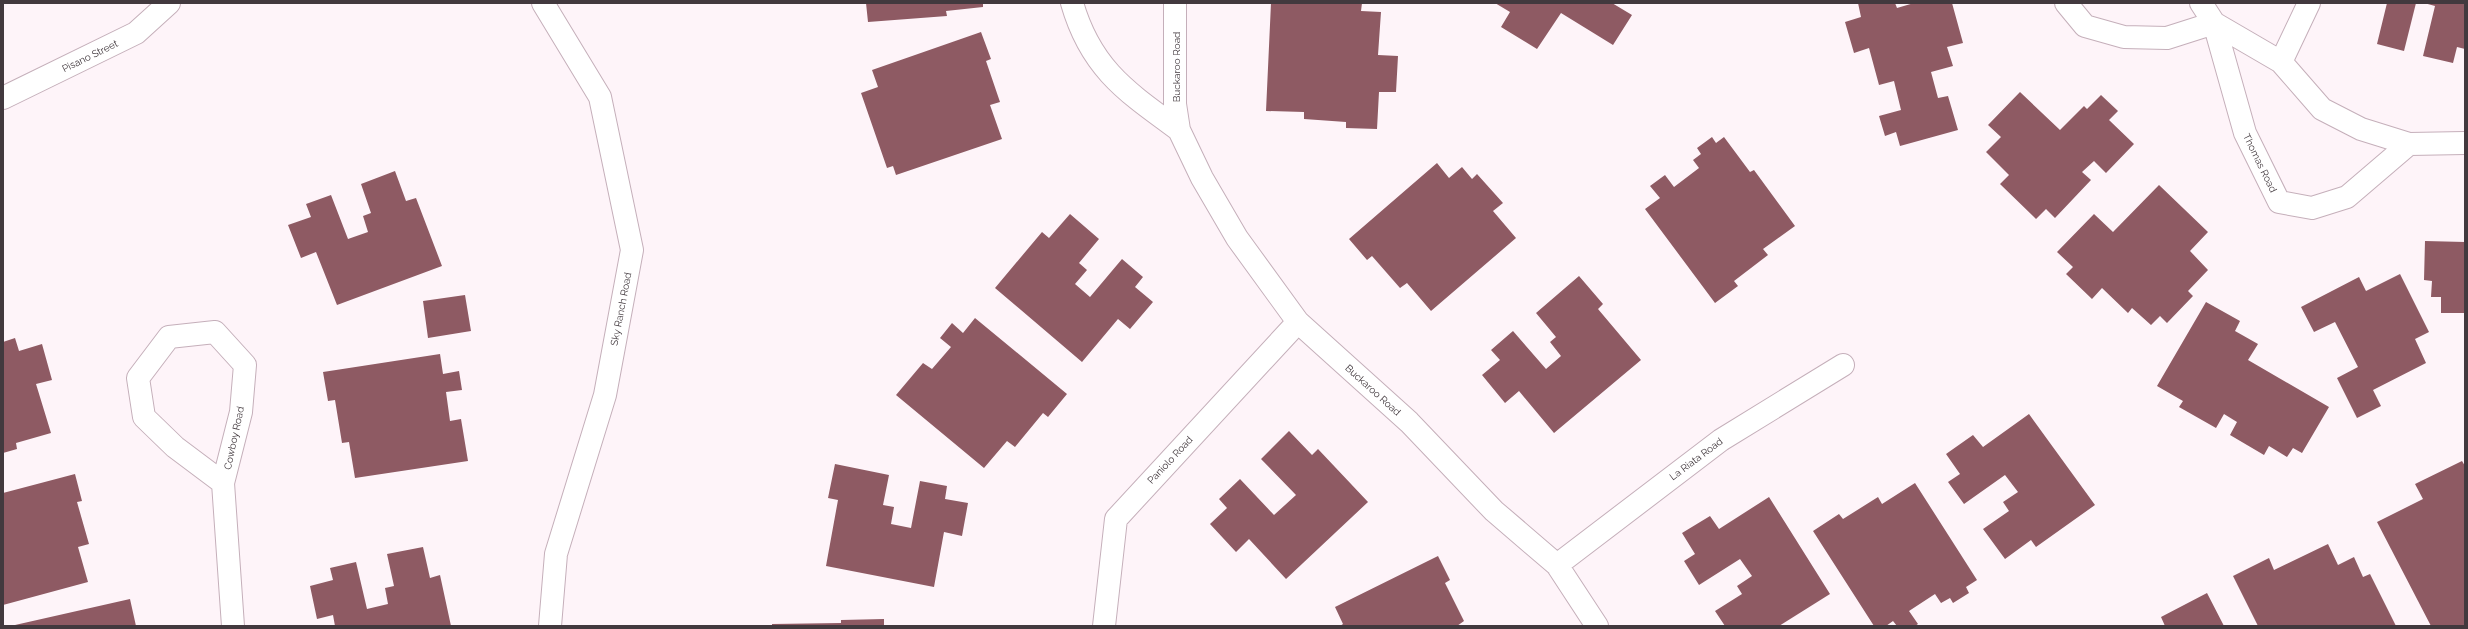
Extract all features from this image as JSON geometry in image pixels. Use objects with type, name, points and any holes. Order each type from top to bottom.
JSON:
[{"type":"street","name":"Pisano Street","points":[[3,98],[136,33],[169,3]]},
{"type":"street","name":"Sky Ranch Road","points":[[543,3],[600,96],[632,250],[605,396],[556,554],[550,626]]},
{"type":"street","name":"Buckaroo Road","points":[[1072,3],[1079,24],[1098,59],[1116,83],[1179,130]]},
{"type":"street","name":"Buckaroo Road","points":[[1175,3],[1175,104],[1179,130],[1202,178],[1237,238],[1298,322],[1409,422],[1494,511],[1557,565],[1597,626]]},
{"type":"street","points":[[2066,3],[2085,26],[2124,37],[2167,38],[2214,23]]},
{"type":"street","name":"Thomas Road","points":[[2201,3],[2214,23],[2245,133],[2280,202],[2312,208],[2347,197],[2409,144]]},
{"type":"street","points":[[2281,62],[2309,3]]},
{"type":"street","name":"Thomas Road","points":[[2214,23],[2281,62],[2322,109],[2361,129],[2409,144],[2465,143]]},
{"type":"street","name":"Paniolo Road","points":[[1104,626],[1116,519],[1298,322]]},
{"type":"street","name":"Cowboy Road","points":[[224,483],[175,447],[144,417],[138,378],[169,337],[215,332],[245,365],[241,412],[224,483],[233,626]]},
{"type":"street","name":"La Riata Road","points":[[1557,565],[1721,440],[1843,365]]},
{"type":"building","points":[[866,3],[983,3],[983,7],[946,11],[947,16],[868,22]]},
{"type":"building","points":[[1271,3],[1362,3],[1361,11],[1381,12],[1378,55],[1398,56],[1396,92],[1379,92],[1377,129],[1346,128],[1346,122],[1304,119],[1304,112],[1266,111]]},
{"type":"building","points":[[1495,3],[1612,3],[1632,15],[1613,45],[1561,13],[1537,49],[1501,27],[1510,12]]},
{"type":"building","points":[[1858,3],[1895,3],[1897,8],[1914,3],[1952,3],[1963,43],[1947,47],[1953,66],[1931,72],[1938,98],[1948,96],[1958,130],[1900,146],[1896,132],[1885,136],[1879,116],[1901,110],[1894,81],[1879,85],[1869,48],[1854,53],[1845,22],[1861,17]]},
{"type":"building","points":[[2387,3],[2416,3],[2404,51],[2377,44]]},
{"type":"building","points":[[2424,3],[2465,3],[2465,49],[2457,47],[2453,63],[2423,56],[2435,6]]},
{"type":"building","points":[[981,32],[991,59],[986,61],[1000,102],[990,105],[1002,139],[896,175],[893,166],[887,168],[861,93],[878,87],[872,70]]},
{"type":"building","points":[[2020,92],[2060,130],[2084,106],[2087,109],[2101,95],[2118,111],[2109,120],[2134,144],[2106,173],[2094,161],[2082,172],[2091,180],[2055,218],[2046,209],[2036,219],[2000,184],[2009,175],[1986,152],[2001,137],[1988,125]]},
{"type":"building","points":[[1712,137],[1716,143],[1724,137],[1750,172],[1754,170],[1795,226],[1763,249],[1768,255],[1734,281],[1738,286],[1715,303],[1645,209],[1660,198],[1650,186],[1665,175],[1674,187],[1699,168],[1693,160],[1701,154],[1697,148]]},
{"type":"building","points":[[1437,163],[1449,178],[1462,167],[1472,179],[1477,174],[1503,203],[1493,211],[1516,238],[1431,311],[1407,283],[1400,288],[1372,256],[1367,260],[1349,239]]},
{"type":"building","points":[[395,171],[406,201],[416,198],[442,266],[337,305],[316,252],[301,258],[288,225],[311,217],[306,204],[331,195],[348,239],[368,232],[363,216],[371,213],[361,184]]},
{"type":"building","points":[[2159,185],[2208,232],[2190,251],[2208,270],[2188,291],[2193,296],[2167,323],[2160,316],[2151,325],[2132,308],[2128,313],[2102,288],[2092,299],[2066,274],[2073,267],[2057,252],[2094,214],[2113,232]]},
{"type":"building","points":[[1070,214],[1099,239],[1079,263],[1087,270],[1075,284],[1090,297],[1122,259],[1143,277],[1135,287],[1153,302],[1130,329],[1118,319],[1082,362],[995,288],[1042,232],[1049,238]]},
{"type":"building","points":[[2425,241],[2465,242],[2465,313],[2441,313],[2441,297],[2431,297],[2432,281],[2424,280]]},
{"type":"building","points":[[2400,274],[2429,332],[2415,339],[2426,363],[2373,390],[2381,406],[2357,418],[2337,378],[2358,367],[2335,322],[2314,332],[2301,307],[2359,277],[2366,291]]},
{"type":"building","points":[[1579,276],[1603,304],[1598,309],[1641,360],[1554,433],[1519,391],[1505,403],[1482,375],[1500,360],[1491,350],[1513,331],[1546,369],[1561,356],[1550,342],[1556,337],[1536,313]]},
{"type":"building","points":[[465,295],[471,331],[428,338],[423,301]]},
{"type":"building","points":[[2206,302],[2240,321],[2235,331],[2258,344],[2248,360],[2329,407],[2302,453],[2293,448],[2287,457],[2269,446],[2264,455],[2230,435],[2237,422],[2224,414],[2216,428],[2179,407],[2183,401],[2157,386]]},
{"type":"building","points":[[975,318],[1067,394],[1048,417],[1043,413],[1015,447],[1007,441],[984,468],[896,395],[923,363],[932,369],[951,347],[940,338],[952,323],[963,333]]},
{"type":"building","points":[[15,338],[19,351],[42,344],[52,380],[36,384],[51,433],[16,443],[17,449],[3,453],[3,342]]},
{"type":"building","points":[[440,354],[443,374],[459,371],[462,390],[446,392],[450,421],[461,419],[468,461],[355,478],[349,442],[342,443],[335,400],[328,401],[323,372]]},
{"type":"building","points":[[2029,414],[2095,505],[2036,547],[2031,540],[2005,559],[1983,529],[2009,511],[2003,502],[2018,492],[2005,475],[1964,504],[1948,482],[1960,474],[1946,454],[1973,435],[1983,447]]},
{"type":"building","points":[[1289,431],[1312,455],[1318,449],[1368,502],[1286,579],[1249,539],[1236,552],[1210,524],[1227,508],[1219,499],[1240,479],[1274,515],[1296,495],[1261,459]]},
{"type":"building","points":[[2462,461],[2465,466],[2465,625],[2431,626],[2377,522],[2423,499],[2415,484]]},
{"type":"building","points":[[835,464],[889,475],[883,505],[894,507],[891,524],[911,528],[920,481],[947,486],[945,499],[968,503],[962,536],[944,532],[934,587],[826,566],[838,500],[828,498]]},
{"type":"building","points":[[75,474],[82,501],[77,502],[89,544],[78,547],[88,582],[3,605],[3,493]]},
{"type":"building","points":[[1915,483],[1977,580],[1966,587],[1969,593],[1953,603],[1950,598],[1941,603],[1935,594],[1909,611],[1918,624],[1915,626],[1897,626],[1893,621],[1886,626],[1874,626],[1813,531],[1839,514],[1843,519],[1878,497],[1882,504]]},
{"type":"building","points":[[1769,497],[1830,594],[1779,626],[1725,626],[1715,611],[1742,594],[1737,586],[1752,576],[1740,559],[1699,585],[1684,561],[1695,554],[1682,533],[1710,516],[1719,529]]},
{"type":"building","points":[[2328,544],[2338,565],[2354,557],[2363,577],[2370,574],[2396,626],[2258,626],[2233,576],[2269,558],[2274,570]]},
{"type":"building","points":[[423,547],[430,578],[440,575],[451,626],[335,626],[333,615],[317,619],[310,586],[333,580],[330,568],[356,562],[367,609],[388,604],[385,588],[394,586],[387,554]]},
{"type":"building","points":[[1438,556],[1450,580],[1445,583],[1464,621],[1457,626],[1340,626],[1343,624],[1335,607]]},
{"type":"building","points":[[2207,593],[2224,626],[2165,626],[2161,617]]},
{"type":"building","points":[[130,599],[136,626],[15,626],[15,625]]},
{"type":"building","points":[[884,619],[884,626],[772,626],[772,624],[841,623],[841,620]]}]
